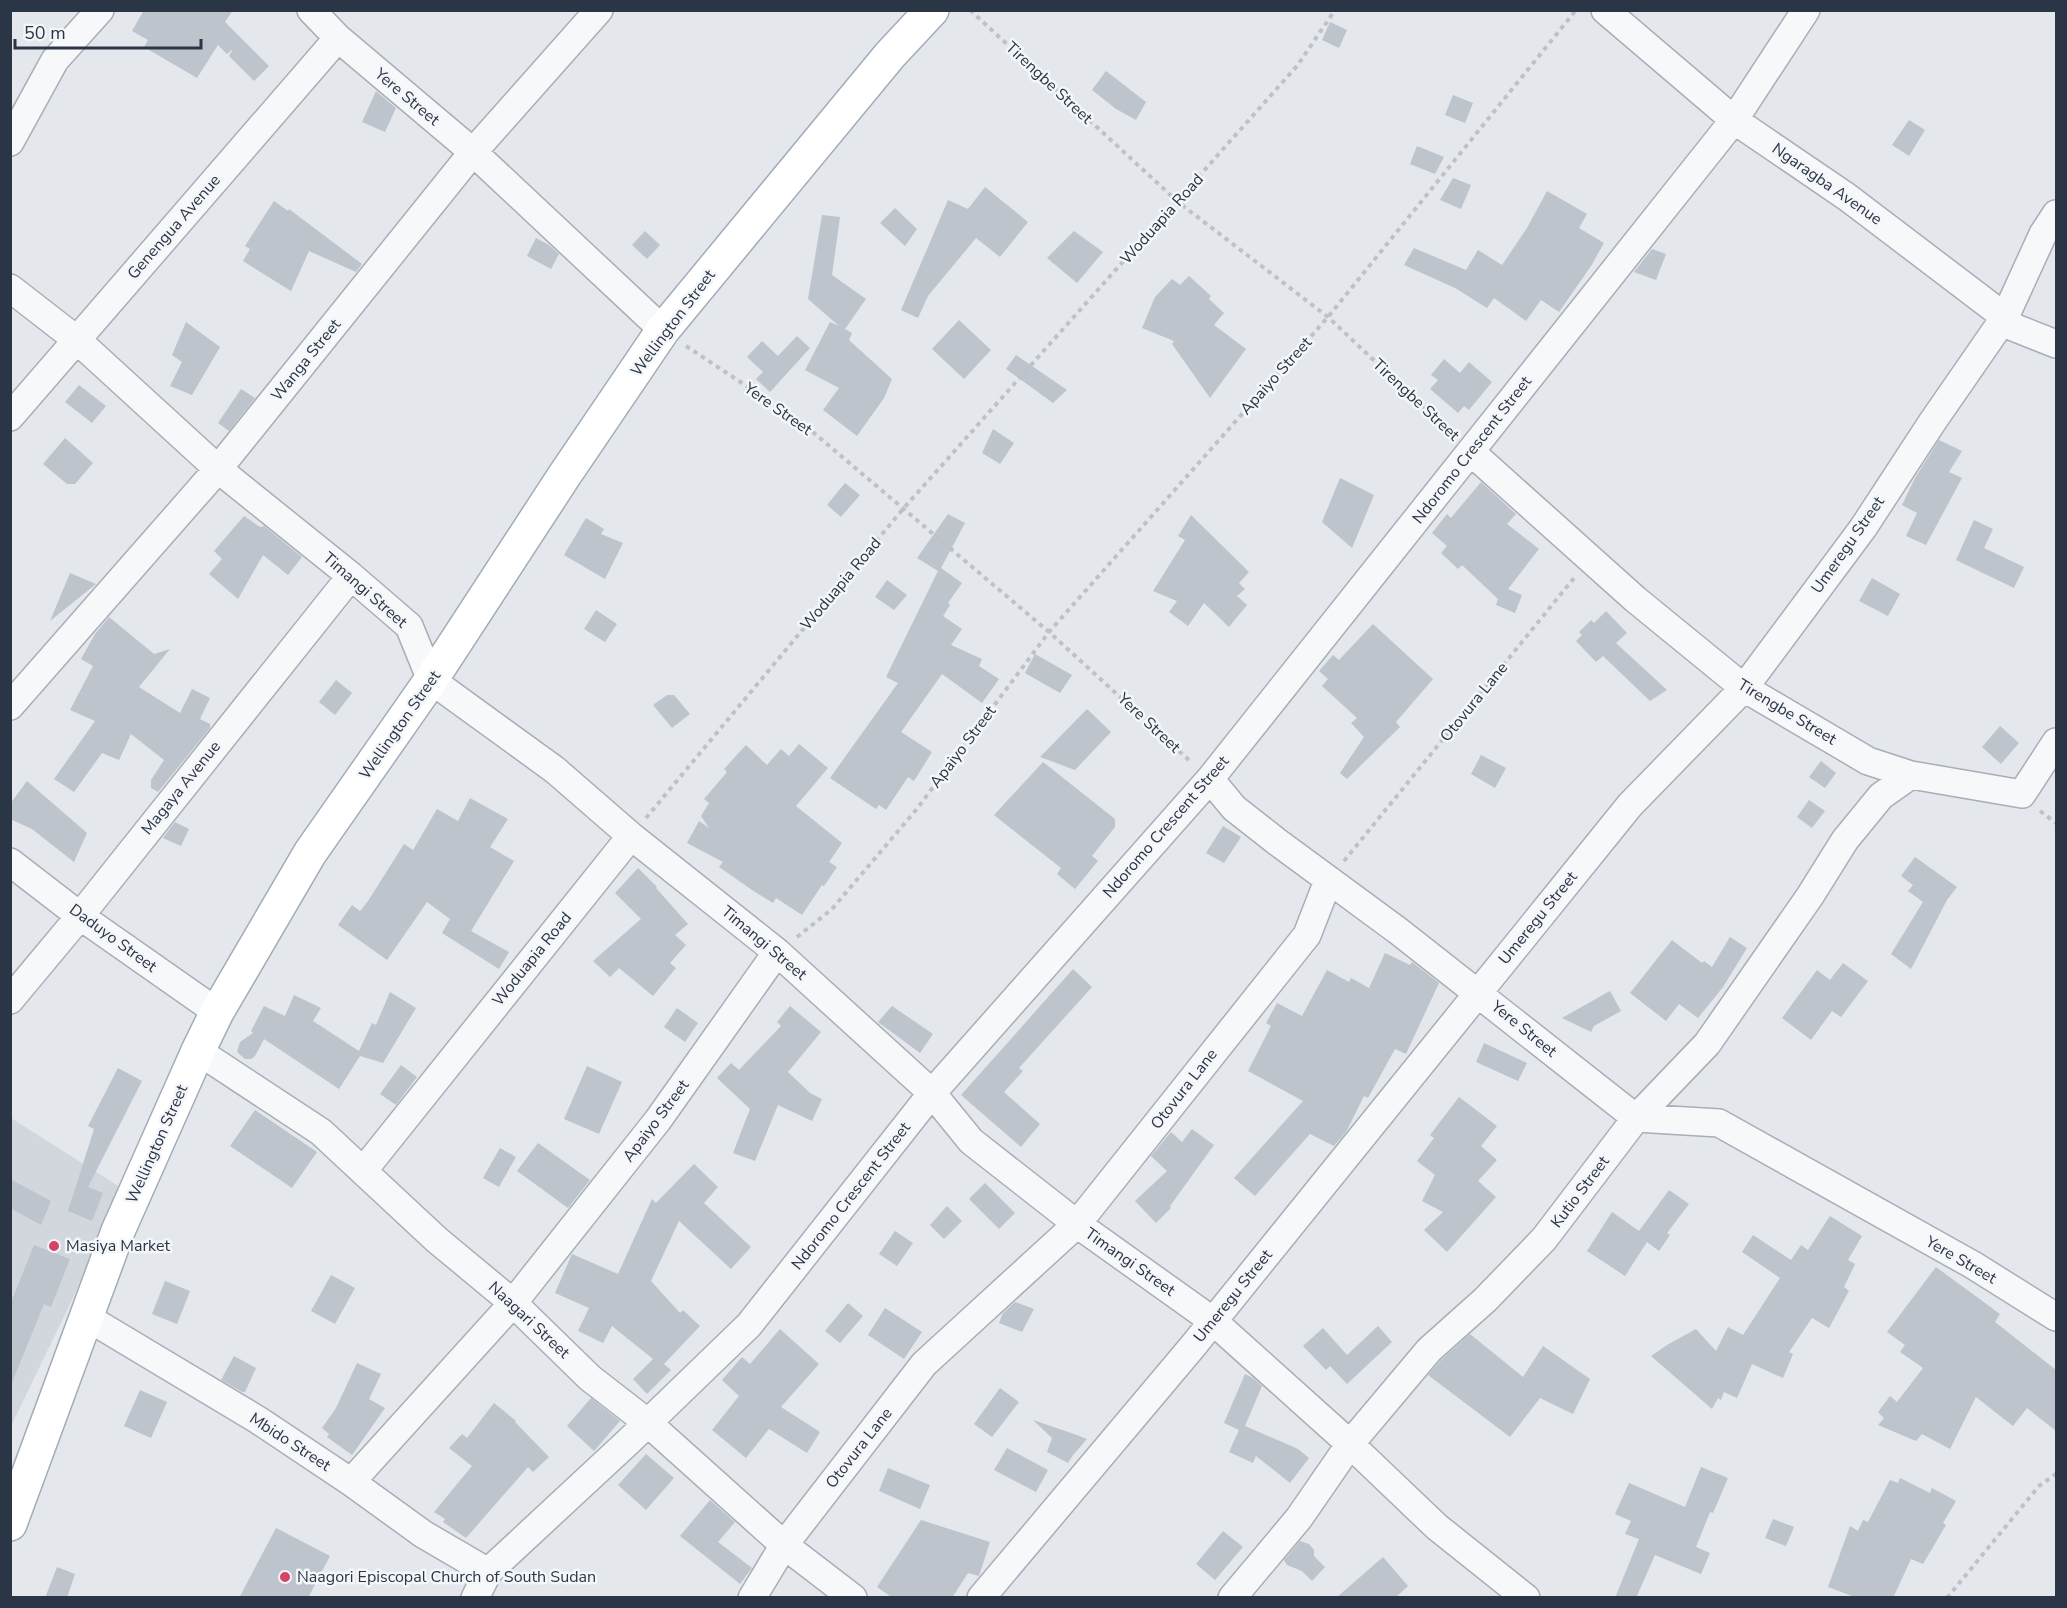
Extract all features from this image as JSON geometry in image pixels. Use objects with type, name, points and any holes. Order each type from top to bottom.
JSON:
[{"type":"main road","name":"Wellington Street","points":[[10,1524],[88,1318],[118,1231],[198,1051],[217,1012],[310,853],[431,680],[564,476],[663,330],[890,55],[932,10]]},
{"type":"street","points":[[10,142],[55,60],[100,10]]},
{"type":"street","name":"Yere Street","points":[[311,10],[338,38],[473,152],[663,330]]},
{"type":"street","name":"Wanga Street","points":[[10,706],[218,469],[473,152],[598,10]]},
{"type":"street","name":"Ngaragba Avenue","points":[[1605,10],[1734,120],[1847,197],[2005,317],[2013,327],[2056,344]]},
{"type":"street","name":"Ndoromo Crescent Street","points":[[475,1598],[488,1572],[749,1325],[932,1094],[1210,779],[1734,120],[1806,10]]},
{"type":"street","name":"Genengua Avenue","points":[[10,417],[338,38]]},
{"type":"street","name":"Umeregu Street","points":[[981,1598],[1213,1321],[1630,805],[1744,688],[1863,528],[1933,420],[2005,317],[2043,234],[2056,214]]},
{"type":"street","name":"Timangi Street","points":[[10,288],[77,340],[218,469],[409,626],[431,680],[555,770],[632,836],[777,952],[932,1094],[971,1140],[1077,1224],[1213,1321],[1350,1444],[1437,1527],[1526,1598]]},
{"type":"street","name":"Tirengbe Street","points":[[1471,452],[1635,599],[1744,688],[1868,760],[1911,775],[2022,794],[2056,742]]},
{"type":"street","name":"Magaya Avenue","points":[[10,1000],[80,916],[351,576]]},
{"type":"street","name":"Kutio Street","points":[[1232,1598],[1299,1518],[1350,1444],[1430,1350],[1485,1300],[1544,1239],[1636,1118],[1707,1044],[1810,896],[1852,831],[1881,796],[1911,775]]},
{"type":"street","name":"Yere Street","points":[[1210,779],[1234,808],[1397,930],[1636,1118],[1719,1123],[1973,1265],[2056,1317]]},
{"type":"street","name":"Woduapia Road","points":[[363,1171],[632,836]]},
{"type":"street","name":"Daduyo Street","points":[[10,862],[80,916],[217,1012]]},
{"type":"street","name":"Otovura Lane","points":[[752,1598],[784,1545],[924,1364],[1077,1224],[1307,935],[1329,881]]},
{"type":"street","name":"Apaiyo Street","points":[[351,1482],[513,1303],[658,1120],[777,952]]},
{"type":"street","name":"Naagari Street","points":[[198,1051],[321,1132],[437,1240],[513,1303],[590,1378],[648,1423],[784,1545],[853,1598]]},
{"type":"street","name":"Mbido Street","points":[[88,1318],[258,1420],[351,1482],[423,1534],[488,1572]]},
{"type":"path","name":"Tirengbe Street","points":[[970,10],[1178,202],[1328,317],[1471,452]]},
{"type":"path","name":"Woduapia Road","points":[[632,836],[903,509],[1297,66],[1335,10]]},
{"type":"path","name":"Apaiyo Street","points":[[777,952],[832,909],[855,882],[916,810],[1049,632],[1328,317],[1576,10]]},
{"type":"path","name":"Yere Street","points":[[663,330],[801,422],[1049,632],[1210,779]]},
{"type":"path","name":"Otovura Lane","points":[[1329,881],[1590,559]]},
{"type":"path","points":[[1947,1598],[2039,1486],[2056,1474]]},
{"type":"shaded area","name":"Masiya Market","points":[[11,1118],[123,1189],[11,1426]]},
{"type":"building","points":[[144,10],[233,10],[225,22],[269,66],[254,81],[229,56],[233,49],[227,54],[218,45],[197,78],[144,47],[148,40],[132,31]]},
{"type":"building","points":[[1330,22],[1347,30],[1339,48],[1322,40]]},
{"type":"building","points":[[1106,71],[1146,102],[1136,120],[1116,109],[1092,90]]},
{"type":"building","points":[[376,91],[396,108],[385,132],[362,122]]},
{"type":"building","points":[[1453,95],[1473,103],[1465,123],[1445,115]]},
{"type":"building","points":[[1909,120],[1925,130],[1909,156],[1892,145]]},
{"type":"building","points":[[1417,146],[1444,157],[1435,174],[1410,164]]},
{"type":"building","points":[[1453,178],[1471,185],[1461,209],[1440,200]]},
{"type":"building","points":[[985,187],[1028,222],[1000,257],[976,238],[928,296],[918,318],[901,310],[948,200],[968,209]]},
{"type":"building","points":[[1547,191],[1587,214],[1579,228],[1604,243],[1559,312],[1541,300],[1526,321],[1494,298],[1487,308],[1455,288],[1404,265],[1414,248],[1466,270],[1478,250],[1502,265],[1527,228]]},
{"type":"building","points":[[274,201],[288,211],[289,209],[362,264],[356,272],[309,251],[291,291],[243,261],[250,249],[245,246]]},
{"type":"building","points":[[895,208],[917,229],[905,246],[880,223]]},
{"type":"building","points":[[822,215],[840,217],[832,275],[866,299],[845,329],[852,333],[849,340],[892,379],[884,398],[857,436],[823,410],[839,388],[805,370],[830,322],[839,326],[808,299]]},
{"type":"building","points":[[645,231],[660,245],[647,259],[632,245]]},
{"type":"building","points":[[1074,231],[1103,252],[1077,283],[1047,258]]},
{"type":"building","points":[[536,238],[559,254],[551,269],[527,256]]},
{"type":"building","points":[[1652,249],[1666,254],[1656,280],[1634,272]]},
{"type":"building","points":[[1189,276],[1211,296],[1209,299],[1224,313],[1214,325],[1246,349],[1210,398],[1172,344],[1174,341],[1142,328],[1155,297],[1172,279],[1180,285]]},
{"type":"building","points":[[959,320],[991,350],[964,379],[932,349]]},
{"type":"building","points":[[186,322],[220,347],[192,395],[170,386],[182,362],[172,355]]},
{"type":"building","points":[[797,336],[810,348],[770,392],[756,379],[763,372],[747,357],[762,341],[778,356]]},
{"type":"building","points":[[1016,355],[1067,390],[1053,403],[1006,369]]},
{"type":"building","points":[[1444,359],[1460,373],[1469,362],[1492,382],[1469,410],[1464,406],[1458,413],[1430,389],[1438,380],[1431,375]]},
{"type":"building","points":[[79,385],[106,406],[92,423],[65,402]]},
{"type":"building","points":[[241,389],[255,398],[229,431],[218,423]]},
{"type":"building","points":[[993,429],[1014,443],[1000,464],[982,453]]},
{"type":"building","points":[[65,438],[93,463],[75,484],[67,484],[43,464]]},
{"type":"building","points":[[1939,440],[1962,451],[1949,472],[1962,478],[1926,545],[1906,536],[1917,513],[1902,505],[1915,478]]},
{"type":"building","points":[[1340,478],[1374,495],[1352,548],[1322,522]]},
{"type":"building","points":[[1481,482],[1516,514],[1507,524],[1539,549],[1508,589],[1522,595],[1515,613],[1496,605],[1498,599],[1462,565],[1458,569],[1441,553],[1447,546],[1432,533],[1447,514],[1451,518]]},
{"type":"building","points":[[845,483],[860,495],[841,517],[827,505]]},
{"type":"building","points":[[948,514],[965,523],[941,568],[962,583],[948,603],[950,605],[943,616],[962,629],[951,645],[982,659],[979,666],[999,679],[982,703],[942,674],[901,732],[932,752],[914,781],[908,777],[886,810],[879,805],[876,809],[830,778],[898,683],[886,677],[938,571],[917,558]]},
{"type":"building","points":[[1191,515],[1249,572],[1239,583],[1245,589],[1237,596],[1247,605],[1229,627],[1204,603],[1188,626],[1169,612],[1177,601],[1153,591],[1185,540],[1178,536]]},
{"type":"building","points":[[244,516],[260,527],[264,526],[302,557],[288,575],[263,555],[238,599],[209,574],[222,559],[214,551]]},
{"type":"building","points":[[586,518],[604,529],[601,534],[623,543],[605,579],[564,555]]},
{"type":"building","points":[[1974,520],[1993,529],[1984,548],[2024,567],[2014,588],[1956,560]]},
{"type":"building","points":[[70,573],[96,584],[50,621]]},
{"type":"building","points":[[1872,578],[1900,594],[1888,616],[1859,601]]},
{"type":"building","points":[[887,580],[907,595],[894,610],[875,597]]},
{"type":"building","points":[[596,610],[617,624],[605,642],[584,629]]},
{"type":"building","points":[[1606,611],[1627,633],[1616,643],[1667,690],[1650,701],[1603,656],[1596,662],[1576,641],[1582,635],[1579,632],[1591,620],[1594,623]]},
{"type":"building","points":[[109,617],[154,654],[170,649],[139,687],[180,713],[192,689],[210,698],[200,719],[210,724],[210,728],[158,792],[151,788],[151,780],[164,760],[131,734],[119,760],[102,753],[74,792],[54,779],[95,721],[70,710],[93,666],[81,659],[95,634]]},
{"type":"building","points":[[1373,624],[1433,679],[1396,722],[1400,727],[1347,779],[1340,773],[1364,737],[1351,723],[1357,718],[1322,686],[1328,679],[1319,671],[1333,655],[1339,660]]},
{"type":"building","points":[[1035,654],[1072,675],[1060,693],[1025,673]]},
{"type":"building","points":[[336,680],[352,693],[335,715],[319,702]]},
{"type":"building","points":[[667,695],[674,695],[690,714],[672,728],[653,705]]},
{"type":"building","points":[[1087,709],[1111,732],[1075,770],[1040,757]]},
{"type":"building","points":[[2000,726],[2019,743],[2001,764],[1982,747]]},
{"type":"building","points":[[799,744],[828,768],[796,806],[842,843],[829,862],[837,867],[802,915],[776,898],[773,903],[752,890],[719,867],[723,862],[687,843],[699,821],[709,828],[701,816],[709,803],[704,799],[727,772],[724,769],[746,745],[767,765],[781,749],[789,756]]},
{"type":"building","points":[[1481,755],[1506,768],[1495,788],[1471,774]]},
{"type":"building","points":[[1821,761],[1836,773],[1825,788],[1809,777]]},
{"type":"building","points":[[1043,762],[1115,819],[1115,827],[1092,856],[1098,861],[1075,889],[1057,874],[1061,868],[994,815]]},
{"type":"building","points":[[27,781],[87,833],[74,862],[32,829],[10,819],[10,804]]},
{"type":"building","points":[[470,798],[508,819],[490,847],[514,861],[471,931],[509,952],[499,969],[442,933],[450,919],[427,902],[387,960],[338,925],[352,905],[360,911],[404,844],[413,850],[437,809],[458,821]]},
{"type":"building","points":[[1809,800],[1825,811],[1812,828],[1797,817]]},
{"type":"building","points":[[175,822],[189,829],[181,846],[163,838]]},
{"type":"building","points":[[1223,826],[1241,837],[1224,863],[1206,853]]},
{"type":"building","points":[[1915,857],[1957,887],[1947,900],[1911,969],[1891,954],[1923,902],[1908,891],[1913,885],[1901,876]]},
{"type":"building","points":[[638,868],[688,924],[675,935],[686,945],[670,963],[676,968],[653,996],[619,968],[610,977],[593,961],[641,919],[615,893]]},
{"type":"building","points":[[1730,937],[1747,948],[1723,987],[1698,1018],[1679,1004],[1666,1021],[1630,993],[1672,940],[1702,963],[1704,961],[1712,967]]},
{"type":"building","points":[[1385,953],[1410,965],[1412,962],[1439,983],[1406,1054],[1395,1049],[1368,1098],[1364,1096],[1346,1132],[1334,1146],[1310,1134],[1255,1196],[1234,1178],[1303,1101],[1248,1071],[1271,1026],[1266,1023],[1277,1003],[1302,1016],[1327,970],[1349,982],[1351,978],[1369,988]]},
{"type":"building","points":[[1843,963],[1868,981],[1841,1017],[1832,1011],[1811,1040],[1782,1018],[1817,970],[1830,980]]},
{"type":"building","points":[[1073,969],[1092,987],[1019,1068],[1023,1071],[1004,1092],[1040,1124],[1021,1147],[961,1095]]},
{"type":"building","points":[[1610,991],[1621,1011],[1594,1026],[1591,1032],[1562,1018]]},
{"type":"building","points":[[390,992],[416,1008],[383,1063],[360,1056],[339,1089],[264,1039],[251,1059],[245,1059],[237,1052],[240,1042],[253,1033],[251,1031],[264,1006],[285,1016],[294,995],[321,1008],[313,1021],[359,1051],[372,1023],[376,1025]]},
{"type":"building","points":[[790,1006],[821,1032],[788,1072],[810,1093],[822,1099],[812,1121],[778,1105],[755,1161],[733,1153],[750,1109],[717,1078],[731,1063],[739,1070],[781,1026],[777,1022]]},
{"type":"building","points":[[892,1006],[933,1034],[920,1053],[878,1022]]},
{"type":"building","points":[[677,1008],[698,1023],[685,1042],[664,1027]]},
{"type":"building","points":[[1484,1043],[1527,1063],[1518,1081],[1476,1062]]},
{"type":"building","points":[[401,1065],[417,1077],[396,1105],[380,1094]]},
{"type":"building","points":[[587,1066],[622,1082],[599,1134],[564,1119]]},
{"type":"building","points":[[118,1068],[142,1081],[88,1187],[103,1193],[92,1221],[68,1211],[94,1129],[88,1126]]},
{"type":"building","points":[[1459,1097],[1497,1126],[1481,1146],[1497,1160],[1478,1181],[1496,1197],[1447,1252],[1424,1230],[1443,1212],[1422,1201],[1435,1175],[1417,1161],[1434,1138],[1430,1135]]},
{"type":"building","points":[[255,1110],[317,1152],[292,1188],[230,1146]]},
{"type":"building","points":[[1192,1129],[1214,1145],[1170,1206],[1171,1208],[1156,1223],[1135,1201],[1167,1171],[1151,1156],[1171,1132],[1182,1142]]},
{"type":"building","points":[[538,1143],[590,1180],[568,1208],[517,1171]]},
{"type":"building","points":[[500,1148],[516,1157],[499,1187],[483,1178]]},
{"type":"building","points":[[694,1164],[718,1187],[704,1203],[751,1247],[731,1269],[679,1221],[651,1281],[680,1313],[683,1310],[700,1326],[664,1364],[671,1370],[647,1394],[633,1379],[653,1359],[612,1326],[603,1343],[578,1331],[589,1308],[555,1293],[572,1254],[618,1274],[652,1199],[656,1203]]},
{"type":"building","points":[[10,1179],[51,1201],[41,1225],[10,1208]]},
{"type":"building","points":[[985,1183],[1015,1213],[999,1229],[969,1199]]},
{"type":"building","points":[[1669,1190],[1689,1204],[1667,1233],[1670,1235],[1659,1251],[1647,1242],[1625,1276],[1587,1251],[1612,1212],[1639,1231]]},
{"type":"building","points":[[947,1206],[962,1221],[944,1239],[930,1225]]},
{"type":"building","points":[[1830,1216],[1862,1236],[1848,1260],[1855,1264],[1844,1287],[1849,1291],[1829,1328],[1812,1318],[1789,1352],[1793,1354],[1783,1378],[1752,1364],[1737,1398],[1724,1392],[1721,1400],[1718,1398],[1712,1409],[1651,1356],[1696,1329],[1716,1351],[1728,1327],[1743,1335],[1780,1278],[1742,1252],[1753,1235],[1791,1260],[1801,1245],[1808,1250]]},
{"type":"building","points":[[895,1231],[913,1243],[897,1266],[879,1254]]},
{"type":"building","points":[[34,1245],[70,1259],[51,1307],[44,1304],[11,1385],[10,1305]]},
{"type":"building","points":[[1936,1267],[2000,1314],[1995,1322],[2056,1370],[2056,1431],[2027,1408],[2013,1426],[1976,1397],[1950,1449],[1922,1434],[1916,1441],[1878,1425],[1884,1418],[1878,1412],[1890,1396],[1897,1402],[1923,1368],[1900,1352],[1905,1345],[1887,1332]]},
{"type":"building","points":[[331,1275],[355,1288],[335,1324],[311,1311]]},
{"type":"building","points":[[165,1281],[190,1291],[177,1324],[152,1314]]},
{"type":"building","points":[[1015,1302],[1034,1309],[1022,1332],[999,1323],[1003,1313]]},
{"type":"building","points":[[848,1303],[863,1316],[840,1343],[825,1331]]},
{"type":"building","points":[[885,1308],[922,1332],[904,1359],[868,1335]]},
{"type":"building","points":[[1378,1326],[1392,1342],[1347,1384],[1330,1366],[1326,1370],[1303,1346],[1323,1328],[1347,1355]]},
{"type":"building","points":[[780,1329],[819,1364],[781,1407],[820,1432],[807,1453],[769,1429],[746,1458],[712,1430],[739,1396],[722,1380],[742,1357],[750,1364]]},
{"type":"building","points":[[1470,1334],[1523,1377],[1543,1346],[1590,1379],[1573,1414],[1540,1398],[1510,1437],[1428,1375]]},
{"type":"building","points":[[234,1356],[256,1368],[245,1392],[221,1380]]},
{"type":"building","points":[[357,1363],[381,1374],[369,1399],[385,1408],[352,1455],[327,1437],[329,1434],[322,1428],[336,1408]]},
{"type":"building","points":[[1245,1374],[1262,1386],[1245,1426],[1298,1449],[1309,1458],[1290,1483],[1256,1456],[1253,1463],[1229,1452],[1239,1430],[1224,1423]]},
{"type":"building","points":[[1000,1388],[1019,1402],[992,1437],[974,1424]]},
{"type":"building","points":[[140,1390],[167,1402],[151,1438],[124,1426]]},
{"type":"building","points":[[591,1398],[620,1421],[594,1451],[567,1426]]},
{"type":"building","points":[[494,1403],[516,1421],[549,1457],[533,1472],[528,1467],[466,1538],[443,1522],[445,1519],[434,1512],[472,1466],[449,1448],[462,1434],[467,1438]]},
{"type":"building","points":[[1033,1420],[1087,1439],[1068,1463],[1047,1452],[1052,1438]]},
{"type":"building","points":[[1007,1448],[1048,1470],[1036,1492],[994,1470]]},
{"type":"building","points":[[646,1454],[674,1478],[646,1510],[618,1485]]},
{"type":"building","points":[[1701,1467],[1728,1478],[1713,1513],[1710,1512],[1696,1547],[1710,1553],[1701,1574],[1655,1555],[1636,1598],[1615,1598],[1639,1539],[1625,1534],[1631,1521],[1615,1514],[1629,1483],[1685,1507]]},
{"type":"building","points":[[888,1468],[930,1485],[920,1509],[879,1491]]},
{"type":"building","points":[[1900,1478],[1930,1493],[1932,1488],[1956,1501],[1943,1523],[1946,1525],[1923,1564],[1911,1559],[1893,1598],[1857,1598],[1828,1587],[1850,1526],[1858,1531],[1863,1520],[1868,1522],[1890,1480],[1898,1483]]},
{"type":"building","points":[[710,1500],[735,1522],[718,1542],[752,1568],[740,1584],[680,1536]]},
{"type":"building","points":[[1773,1519],[1794,1527],[1786,1546],[1765,1538]]},
{"type":"building","points":[[921,1520],[990,1542],[979,1576],[968,1573],[952,1598],[893,1598],[877,1587]]},
{"type":"building","name":"Naagori Episcopal Church of South Sudan","points":[[276,1528],[330,1556],[308,1598],[239,1598]]},
{"type":"building","points":[[1223,1531],[1243,1547],[1215,1580],[1196,1564]]},
{"type":"building","points":[[1300,1541],[1309,1544],[1314,1550],[1314,1556],[1325,1567],[1312,1581],[1302,1571],[1287,1565],[1284,1560]]},
{"type":"building","points":[[1383,1557],[1408,1586],[1395,1598],[1336,1598]]},
{"type":"building","points":[[57,1567],[75,1574],[67,1598],[45,1598]]},
{"type":"place","name":"Masiya Market","points":[[54,1246]]},
{"type":"place","name":"Naagori Episcopal Church of South Sudan","points":[[285,1577]]}]
